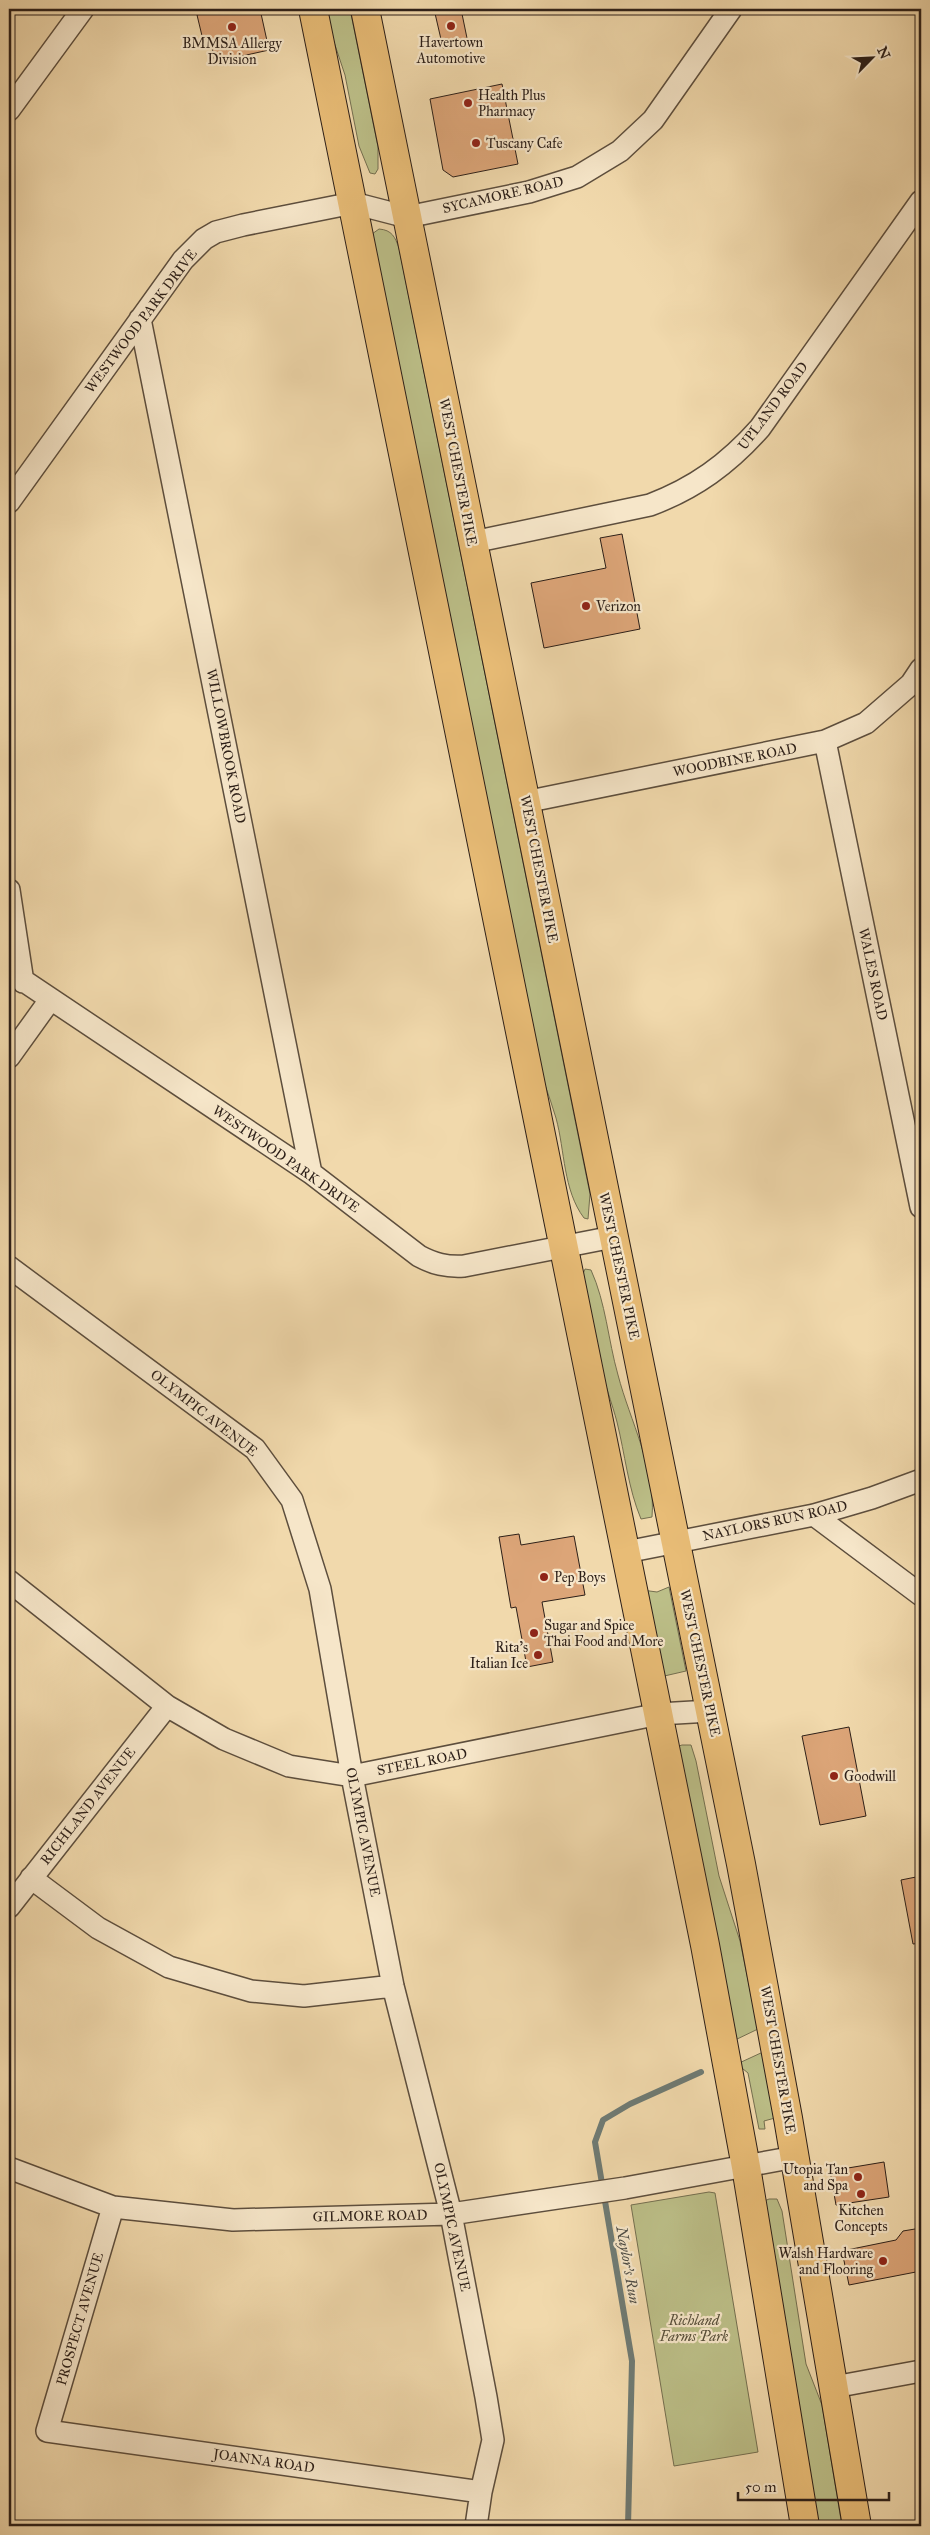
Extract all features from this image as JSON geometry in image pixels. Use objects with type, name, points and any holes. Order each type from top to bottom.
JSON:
[{"type":"highway","points":[[313,9],[705,1945],[746,2167],[805,2526]]},
{"type":"highway","name":"WEST CHESTER PIKE","points":[[364,9],[743,1874],[795,2157],[856,2526]]},
{"type":"street","points":[[9,110],[83,9]]},
{"type":"street","name":"SYCAMORE ROAD","points":[[407,217],[553,186],[599,166],[637,137],[653,120],[731,9]]},
{"type":"street","name":"UPLAND ROAD","points":[[473,542],[650,505],[678,494],[711,475],[729,461],[760,428],[921,201]]},
{"type":"street","name":"WESTWOOD PARK DRIVE","points":[[9,502],[183,260],[204,239],[216,232],[243,225],[353,203],[407,217]]},
{"type":"street","name":"WILLOWBROOK ROAD","points":[[140,319],[311,1173]]},
{"type":"street","name":"WOODBINE ROAD","points":[[526,802],[825,741],[866,724],[911,684],[921,669]]},
{"type":"street","name":"WALES ROAD","points":[[825,741],[921,1207]]},
{"type":"street","points":[[9,890],[16,977]]},
{"type":"street","name":"WESTWOOD PARK DRIVE","points":[[16,977],[311,1173],[419,1256],[433,1263],[448,1266],[464,1266],[614,1237]]},
{"type":"street","points":[[9,1057],[50,1000]]},
{"type":"street","points":[[908,1145],[921,1127]]},
{"type":"street","name":"OLYMPIC AVENUE","points":[[9,1267],[255,1449],[292,1500],[320,1589],[352,1776],[393,1986],[451,2214],[486,2397],[493,2440],[481,2492],[476,2526]]},
{"type":"street","name":"NAYLORS RUN ROAD","points":[[626,1552],[814,1515],[872,1498],[921,1480]]},
{"type":"street","points":[[814,1515],[921,1595]]},
{"type":"street","name":"STEEL ROAD","points":[[9,1580],[167,1706],[224,1739],[289,1766],[352,1776],[659,1714],[710,1712]]},
{"type":"street","name":"RICHLAND AVENUE","points":[[9,1907],[167,1706]]},
{"type":"street","points":[[31,1878],[98,1928],[168,1967],[251,1991],[304,1996],[393,1986]]},
{"type":"street","name":"GILMORE ROAD","points":[[9,2168],[113,2208],[232,2220],[451,2214],[625,2188],[795,2157]]},
{"type":"street","name":"PROSPECT AVENUE","points":[[47,2431],[113,2208]]},
{"type":"street","points":[[834,2387],[921,2372]]},
{"type":"street","name":"JOANNA ROAD","points":[[47,2431],[481,2492]]},
{"type":"green space","points":[[323,9],[350,9],[378,147],[378,169],[375,174],[370,173],[359,146],[345,75]]},
{"type":"green space","points":[[379,229],[387,231],[392,235],[399,248],[590,1194],[588,1219],[584,1218],[577,1207],[568,1183],[556,1118],[533,1052],[372,234]]},
{"type":"green space","points":[[585,1269],[591,1270],[600,1295],[618,1375],[646,1463],[652,1499],[652,1517],[641,1519],[633,1495],[617,1422],[587,1320],[582,1281]]},
{"type":"green space","points":[[669,1587],[686,1671],[660,1677],[642,1590],[657,1592]]},
{"type":"green space","points":[[691,1745],[696,1761],[719,1876],[740,1941],[758,2029],[733,2041],[676,1747]]},
{"type":"green space","points":[[763,2052],[775,2118],[764,2121],[765,2129],[759,2129],[748,2073],[737,2064]]},
{"type":"green space","name":"Richland Farms Park","points":[[709,2192],[715,2193],[758,2452],[674,2466],[631,2205]]},
{"type":"green space","points":[[769,2199],[777,2199],[782,2211],[806,2364],[822,2405],[842,2526],[814,2526],[762,2202]]},
{"type":"building","name":"BMMSA Allergy Division","points":[[206,9],[260,9],[269,50],[215,62],[210,38],[203,40],[197,15],[207,12]]},
{"type":"building","name":"Havertown Automotive","points":[[434,9],[461,9],[468,43],[443,48]]},
{"type":"building","name":"Tuscany Cafe","points":[[502,84],[518,164],[453,177],[443,170],[430,99]]},
{"type":"building","name":"Verizon","points":[[622,534],[640,629],[544,648],[531,583],[606,568],[600,538]]},
{"type":"building","name":"Pep Boys","points":[[519,1534],[521,1545],[574,1536],[585,1595],[542,1602],[553,1662],[527,1667],[516,1607],[511,1608],[499,1537]]},
{"type":"building","name":"Goodwill","points":[[849,1727],[866,1816],[820,1825],[802,1736]]},
{"type":"building","points":[[921,1876],[921,1943],[913,1944],[901,1880]]},
{"type":"building","points":[[884,2162],[889,2197],[836,2205],[830,2171]]},
{"type":"building","name":"Walsh Hardware and Flooring","points":[[921,2228],[921,2271],[849,2285],[842,2251],[896,2240],[903,2231]]},
{"type":"waterway","name":"Naylor's Run","points":[[628,2526],[632,2361],[595,2142],[603,2120],[630,2104],[701,2072]]},
{"type":"place","name":"Havertown Automotive","points":[[451,26]]},
{"type":"place","name":"BMMSA Allergy Division","points":[[232,27]]},
{"type":"place","name":"Health Plus Pharmacy","points":[[468,103]]},
{"type":"place","name":"Tuscany Cafe","points":[[476,143]]},
{"type":"place","name":"Verizon","points":[[586,606]]},
{"type":"place","name":"Pep Boys","points":[[544,1577]]},
{"type":"place","name":"Sugar and Spice Thai Food and More","points":[[534,1633]]},
{"type":"place","name":"Rita's Italian Ice","points":[[538,1655]]},
{"type":"place","name":"Goodwill","points":[[834,1776]]},
{"type":"place","name":"Utopia Tan and Spa","points":[[858,2177]]},
{"type":"place","name":"Kitchen Concepts","points":[[861,2194]]},
{"type":"place","name":"Walsh Hardware and Flooring","points":[[883,2261]]}]
